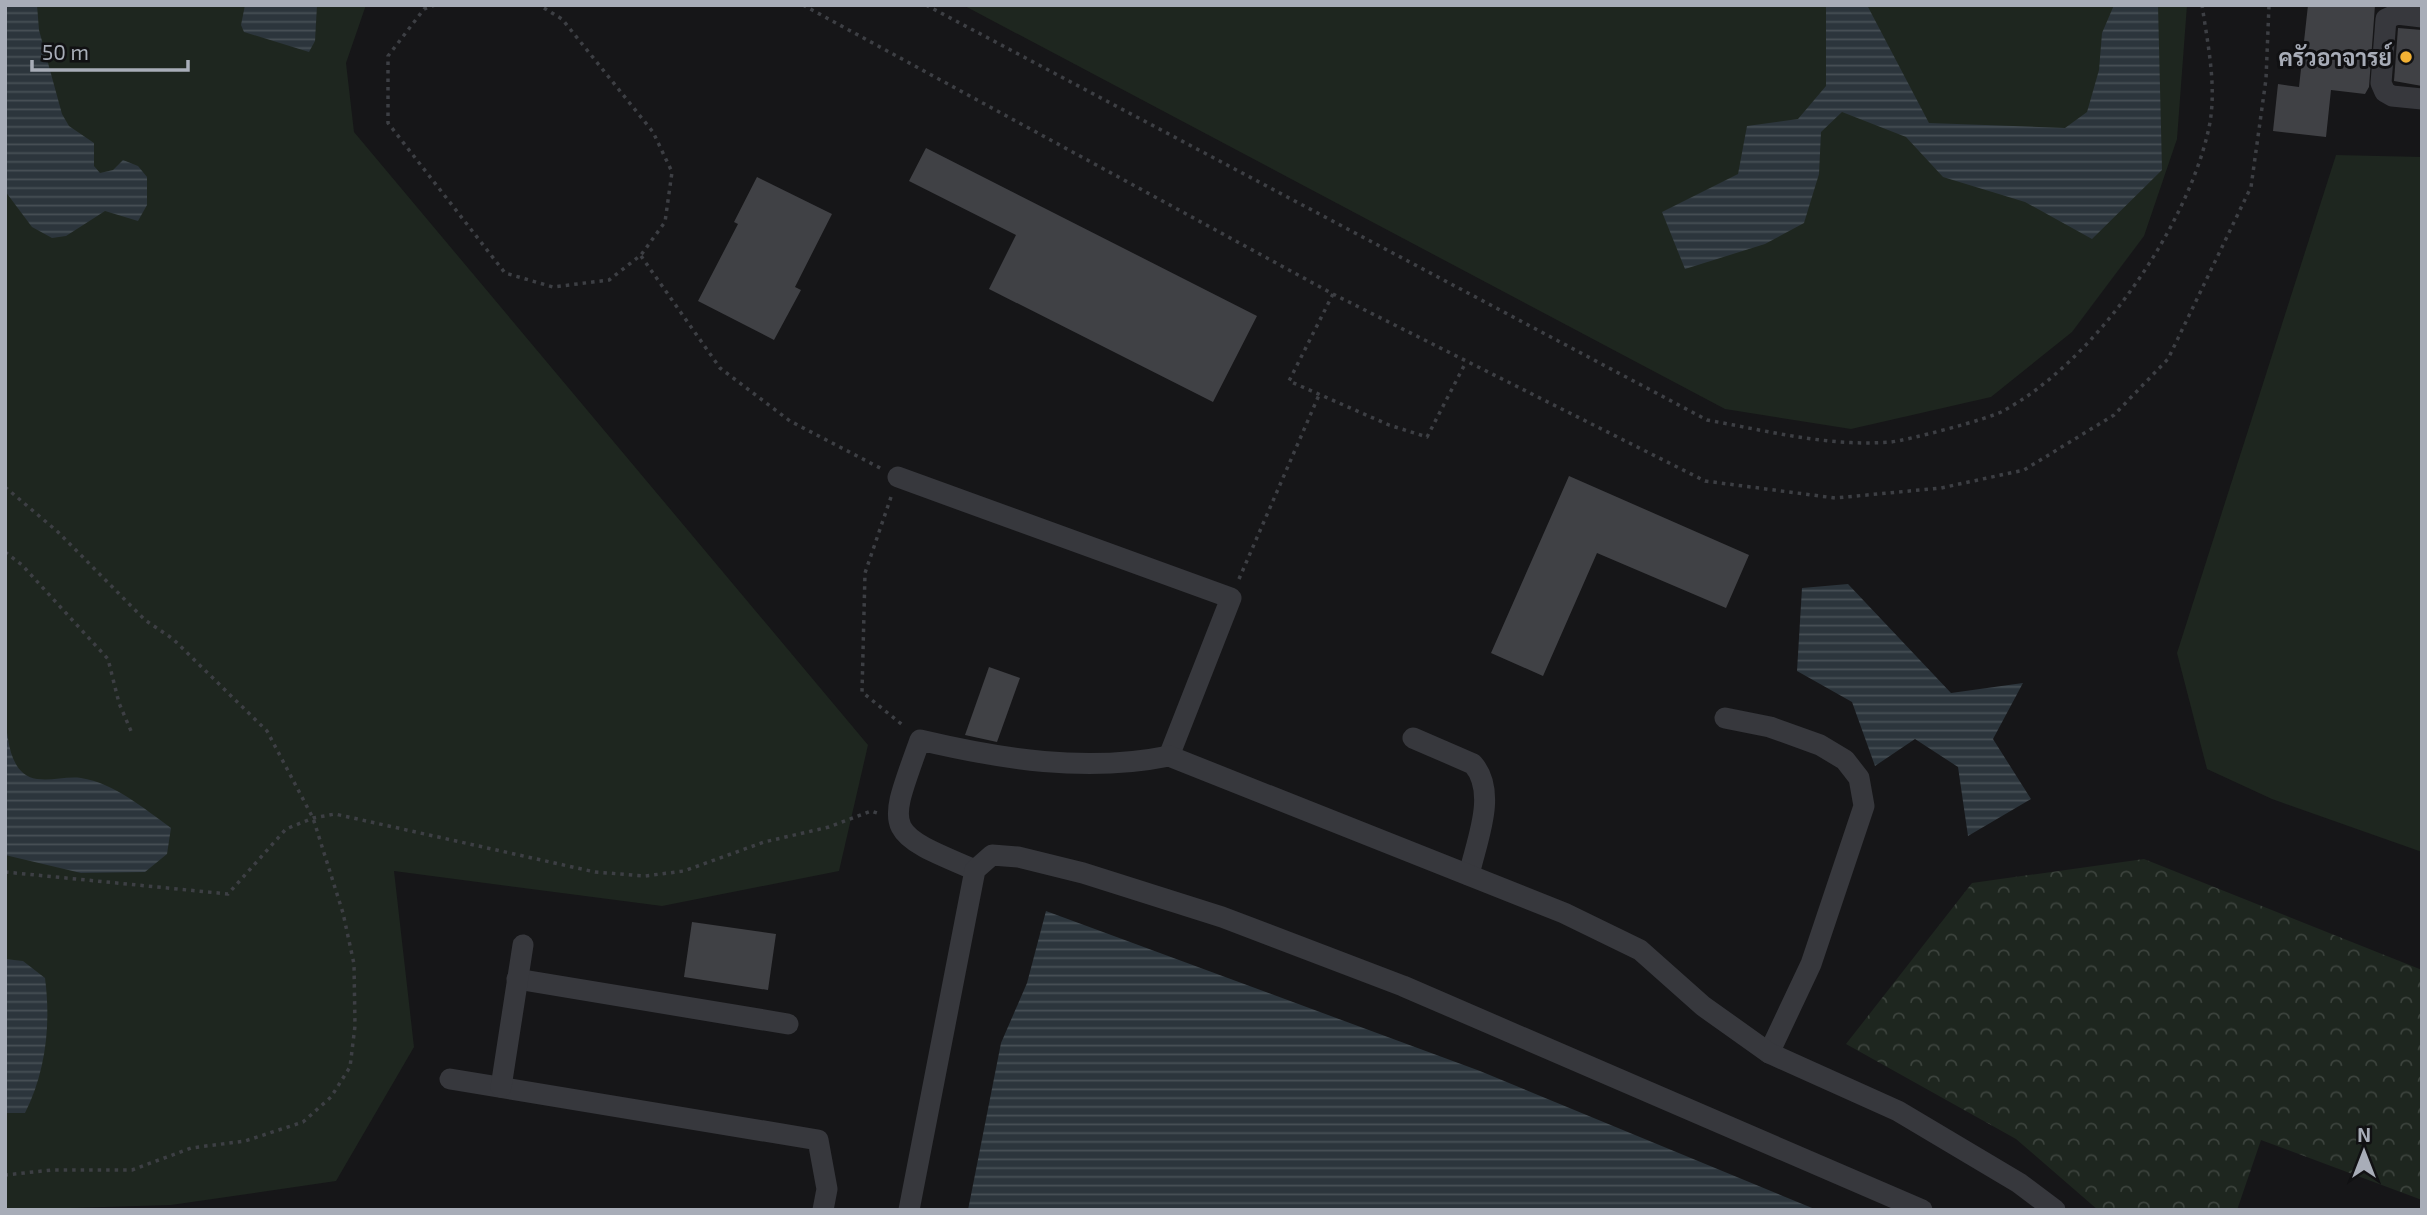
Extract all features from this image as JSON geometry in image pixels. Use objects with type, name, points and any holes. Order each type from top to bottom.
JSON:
[{"type":"street","points":[[2422,17],[2397,15],[2386,19],[2381,83],[2385,92],[2392,96],[2422,99]]},
{"type":"street","points":[[898,477],[1231,598],[1169,756]]},
{"type":"street","points":[[1725,718],[1770,727],[1820,745],[1845,761],[1859,778],[1864,806],[1811,964],[1769,1053]]},
{"type":"street","points":[[1413,738],[1473,764],[1479,772],[1486,797],[1469,875]]},
{"type":"street","points":[[975,870],[924,849],[903,832],[896,820],[897,804],[920,740],[1026,761],[1140,762],[1169,756],[1564,913],[1640,950],[1703,1006],[1769,1053],[1898,1111],[2019,1182],[2054,1210]]},
{"type":"street","points":[[909,1210],[975,870],[992,855],[1018,857],[1083,873],[1223,918],[1403,986],[1922,1210]]},
{"type":"street","points":[[501,1087],[523,945]]},
{"type":"street","points":[[517,979],[788,1024]]},
{"type":"street","points":[[450,1079],[818,1140],[827,1189],[823,1210]]},
{"type":"path","points":[[435,5],[424,9],[388,56],[388,123],[505,273],[553,287],[609,280],[641,255],[665,222],[672,173],[653,132],[562,19],[539,5]]},
{"type":"path","points":[[803,5],[1333,294],[1705,481],[1835,498],[1941,488],[2024,470],[2114,415],[2168,359],[2250,187],[2266,79],[2269,5]]},
{"type":"path","points":[[926,5],[1707,420],[1821,441],[1881,442],[1893,442],[2002,412],[2076,358],[2138,279],[2186,202],[2209,130],[2212,69],[2202,5]]},
{"type":"path","points":[[641,255],[720,368],[790,421],[898,477],[865,573],[862,692],[920,740]]},
{"type":"path","points":[[1333,294],[1289,381],[1389,425],[1427,436],[1466,362]]},
{"type":"path","points":[[1231,598],[1319,395]]},
{"type":"path","points":[[5,487],[58,532],[145,620],[173,639],[267,731],[313,818],[343,913],[354,964],[355,1026],[350,1067],[331,1097],[303,1122],[245,1141],[191,1147],[132,1170],[52,1170],[5,1175]]},
{"type":"path","points":[[5,552],[22,565],[108,659],[119,703],[131,731]]},
{"type":"path","points":[[5,872],[228,894],[286,829],[313,818],[350,815],[595,872],[645,876],[684,871],[764,842],[829,827],[871,811],[896,820]]},
{"type":"green space","points":[[5,5],[366,5],[346,63],[354,132],[868,745],[839,871],[662,906],[394,871],[414,1047],[336,1181],[171,1205],[5,1210]]},
{"type":"green space","points":[[963,5],[2187,5],[2177,139],[2144,236],[2072,332],[1991,397],[1851,429],[1725,409]]},
{"type":"green space","points":[[2336,155],[2422,157],[2422,852],[2272,799],[2207,769],[2177,653]]},
{"type":"green space","points":[[2144,859],[2422,970],[2422,1200],[2261,1140],[2237,1210],[2098,1210],[2016,1139],[1846,1044],[1972,883]]},
{"type":"shaded area","points":[[5,5],[37,5],[39,30],[62,114],[69,126],[94,143],[94,166],[100,173],[113,170],[123,160],[138,166],[147,177],[147,205],[138,221],[105,211],[66,236],[52,238],[32,227],[5,191]]},
{"type":"shaded area","points":[[245,5],[317,5],[315,41],[309,52],[244,32],[241,25]]},
{"type":"shaded area","points":[[1826,5],[1867,5],[1929,123],[2065,128],[2087,112],[2099,70],[2102,33],[2114,5],[2158,5],[2162,170],[2092,239],[2025,202],[1943,177],[1906,137],[1842,112],[1821,132],[1819,174],[1804,223],[1765,244],[1685,269],[1662,212],[1738,174],[1747,126],[1798,119],[1826,86]]},
{"type":"shaded area","points":[[1848,584],[1951,693],[2023,683],[1993,739],[2031,799],[1968,836],[1958,767],[1915,739],[1875,766],[1852,702],[1797,671],[1802,588]]},
{"type":"shaded area","points":[[5,716],[12,754],[21,771],[37,779],[81,778],[117,791],[171,828],[167,854],[145,872],[81,873],[5,855]]},
{"type":"shaded area","points":[[1046,911],[1480,1071],[1817,1210],[968,1210],[1001,1043],[1027,983]]},
{"type":"shaded area","points":[[5,959],[23,961],[45,978],[45,1047],[38,1081],[25,1113],[5,1113]]},
{"type":"building","points":[[2308,5],[2375,5],[2369,87],[2365,94],[2331,90],[2326,137],[2273,131],[2278,84],[2299,87]]},
{"type":"building","name":"ครัวอาจารย์","points":[[2398,28],[2422,30],[2422,86],[2394,81]]},
{"type":"building","points":[[926,148],[1257,316],[1213,402],[989,289],[1016,235],[909,181]]},
{"type":"building","points":[[757,177],[832,214],[795,287],[801,290],[774,340],[698,301],[738,224],[734,222]]},
{"type":"building","points":[[1569,476],[1749,555],[1726,608],[1597,553],[1543,676],[1491,653]]},
{"type":"building","points":[[989,667],[1020,678],[997,742],[965,735]]},
{"type":"building","points":[[692,922],[776,934],[768,990],[684,977]]},
{"type":"place","name":"ครัวอาจารย์","points":[[2406,57]]}]
